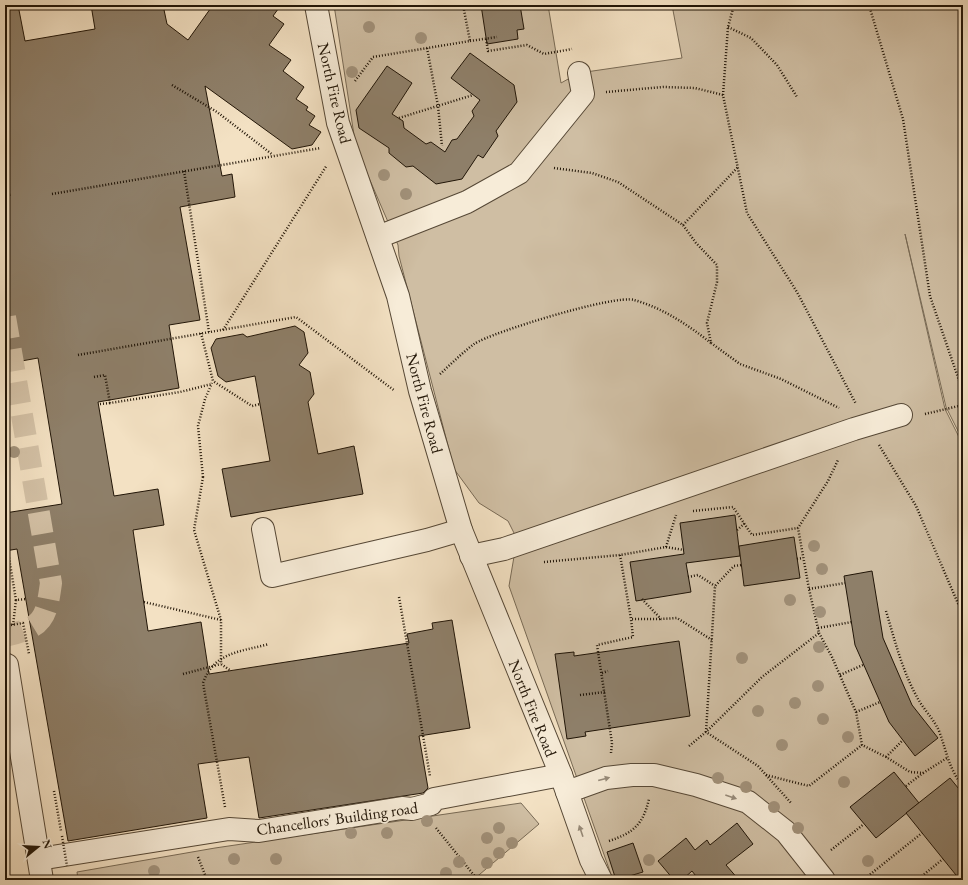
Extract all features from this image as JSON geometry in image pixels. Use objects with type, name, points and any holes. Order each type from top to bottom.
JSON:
[{"type":"street","name":"North Fire Road","points":[[316,5],[342,143],[378,237],[398,296],[420,391],[461,530],[564,784],[591,864]]},
{"type":"street","points":[[378,237],[467,202],[520,173],[581,83]]},
{"type":"street","points":[[471,556],[504,549],[860,427],[901,415]]},
{"type":"street","points":[[263,529],[272,576],[427,540],[461,530]]},
{"type":"street","points":[[7,665],[40,870]]},
{"type":"street","name":"Chancellors' Building road","points":[[40,870],[224,830],[259,831],[606,778],[654,775],[696,785],[748,802],[786,832],[824,880]]},
{"type":"path","points":[[463,5],[470,41]]},
{"type":"path","points":[[734,5],[728,27],[723,95],[747,213],[797,292],[860,427],[916,506],[963,615]]},
{"type":"path","points":[[870,5],[903,119],[930,296],[963,392]]},
{"type":"path","points":[[728,27],[751,38],[777,64],[797,97]]},
{"type":"path","points":[[335,108],[373,57],[497,37]]},
{"type":"path","points":[[486,39],[488,51],[527,45],[544,54],[576,48]]},
{"type":"path","points":[[427,48],[438,106],[442,146]]},
{"type":"path","points":[[581,83],[694,88],[723,95]]},
{"type":"path","points":[[172,84],[217,112],[274,156]]},
{"type":"path","points":[[399,118],[473,95]]},
{"type":"path","points":[[52,194],[342,143]]},
{"type":"path","points":[[223,330],[342,143]]},
{"type":"path","points":[[529,161],[556,169],[592,173],[618,182],[683,225],[696,243],[717,265],[717,282],[707,323],[711,343]]},
{"type":"path","points":[[683,225],[738,167]]},
{"type":"path","points":[[184,170],[209,332]]},
{"type":"path","points":[[139,174],[140,178]]},
{"type":"path","points":[[78,355],[296,316],[397,392],[420,391],[475,344],[540,319],[588,306],[633,299],[682,320],[740,364],[782,379],[860,427]]},
{"type":"path","points":[[202,333],[212,383],[205,399],[198,426],[203,477],[194,530],[221,620],[221,664]]},
{"type":"path","points":[[105,375],[110,403]]},
{"type":"path","points":[[94,377],[110,375]]},
{"type":"path","points":[[100,404],[180,392],[212,383],[252,406],[260,404]]},
{"type":"path","points":[[901,415],[920,415],[963,405]]},
{"type":"path","points":[[860,427],[798,528],[808,589],[819,633],[840,675],[856,712],[862,745]]},
{"type":"path","points":[[691,511],[733,507],[752,535],[798,528]]},
{"type":"path","points":[[666,547],[676,513]]},
{"type":"path","points":[[737,530],[745,523]]},
{"type":"path","points":[[5,534],[16,600],[13,625]]},
{"type":"path","points":[[536,563],[620,555],[666,547],[684,550]]},
{"type":"path","points":[[612,743],[597,645],[633,637],[620,555]]},
{"type":"path","points":[[797,559],[803,558]]},
{"type":"path","points":[[706,732],[715,586],[734,566],[741,565]]},
{"type":"path","points":[[688,576],[698,575],[715,586]]},
{"type":"path","points":[[808,589],[845,583]]},
{"type":"path","points":[[399,598],[422,805],[477,879]]},
{"type":"path","points":[[16,600],[26,599]]},
{"type":"path","points":[[642,600],[661,619]]},
{"type":"path","points":[[144,602],[221,620]]},
{"type":"path","points":[[886,611],[900,661],[917,698],[938,730],[947,758],[956,777],[963,787]]},
{"type":"path","points":[[631,619],[677,618],[712,641]]},
{"type":"path","points":[[818,628],[852,622]]},
{"type":"path","points":[[5,626],[23,623]]},
{"type":"path","points":[[689,746],[706,732],[762,677],[819,633]]},
{"type":"path","points":[[224,830],[203,683],[208,670],[224,656],[269,644]]},
{"type":"path","points":[[183,674],[221,664],[231,671]]},
{"type":"path","points":[[840,675],[864,665]]},
{"type":"path","points":[[602,673],[608,671]]},
{"type":"path","points":[[580,695],[605,692]]},
{"type":"path","points":[[856,712],[880,702]]},
{"type":"path","points":[[886,757],[902,741]]},
{"type":"path","points":[[862,745],[886,757],[910,772],[923,772]]},
{"type":"path","points":[[766,774],[808,786],[862,745]]},
{"type":"path","points":[[906,786],[923,772],[947,758]]},
{"type":"path","points":[[591,864],[642,822],[654,775]]},
{"type":"path","points":[[829,852],[864,824]]},
{"type":"path","points":[[863,880],[922,833]]},
{"type":"path","points":[[62,836],[67,866]]},
{"type":"path","points":[[917,880],[943,859]]},
{"type":"shaded area","points":[[334,5],[548,5],[561,83],[579,73],[682,58],[672,5],[963,5],[963,441],[946,407],[905,234],[945,409],[963,445],[963,880],[613,880],[509,586],[517,539],[508,521],[479,503],[454,469],[399,256],[398,245],[356,148]]},
{"type":"shaded area","points":[[521,803],[539,824],[473,880],[78,880],[77,872],[215,848]]},
{"type":"building","points":[[5,5],[18,5],[25,41],[95,29],[91,5],[163,5],[167,24],[188,40],[213,5],[281,5],[273,16],[284,24],[269,45],[291,60],[283,71],[304,87],[296,99],[308,107],[306,110],[315,116],[309,125],[321,132],[312,145],[292,149],[205,86],[222,176],[232,174],[235,197],[180,207],[200,320],[169,325],[179,388],[98,402],[114,496],[158,489],[164,525],[133,530],[148,631],[201,622],[209,674],[409,643],[407,634],[433,629],[432,623],[452,620],[470,728],[419,736],[428,788],[423,793],[259,818],[249,757],[198,764],[207,818],[68,841],[17,549],[5,551],[5,513],[62,504],[38,358],[5,364],[5,197],[10,196],[5,165]]},
{"type":"building","points":[[481,5],[520,5],[524,29],[517,30],[518,39],[487,44]]},
{"type":"building","points":[[470,53],[514,85],[517,102],[496,131],[498,136],[483,158],[478,155],[462,179],[436,184],[413,166],[406,167],[389,153],[389,148],[359,128],[356,110],[387,66],[412,83],[392,114],[403,121],[404,128],[426,144],[431,142],[445,152],[452,140],[457,139],[474,116],[472,111],[480,100],[451,78]]},
{"type":"building","points":[[295,326],[304,332],[308,353],[299,365],[310,372],[314,394],[308,402],[318,454],[354,446],[363,494],[231,517],[222,469],[270,461],[255,376],[226,382],[218,376],[211,348],[216,339],[243,334],[247,337]]},
{"type":"building","points":[[735,515],[740,556],[686,563],[691,592],[636,601],[630,562],[684,554],[680,523]]},
{"type":"building","points":[[794,537],[800,578],[744,586],[739,546]]},
{"type":"building","points":[[872,571],[883,638],[912,705],[938,738],[915,756],[889,722],[855,645],[844,576]]},
{"type":"building","points":[[679,641],[690,716],[585,732],[586,736],[567,739],[555,654],[574,652],[574,656]]},
{"type":"building","points":[[894,772],[919,803],[876,838],[850,807]]},
{"type":"building","points":[[950,778],[963,794],[963,880],[960,880],[906,813]]},
{"type":"building","points":[[737,823],[753,844],[726,865],[739,880],[699,880],[692,871],[682,880],[674,880],[658,861],[686,838],[695,850],[707,840],[710,845]]},
{"type":"building","points":[[633,843],[643,872],[616,880],[607,852]]},
{"type":"tunnel","points":[[5,317],[51,583],[47,606],[40,620],[28,629],[5,636]]}]
